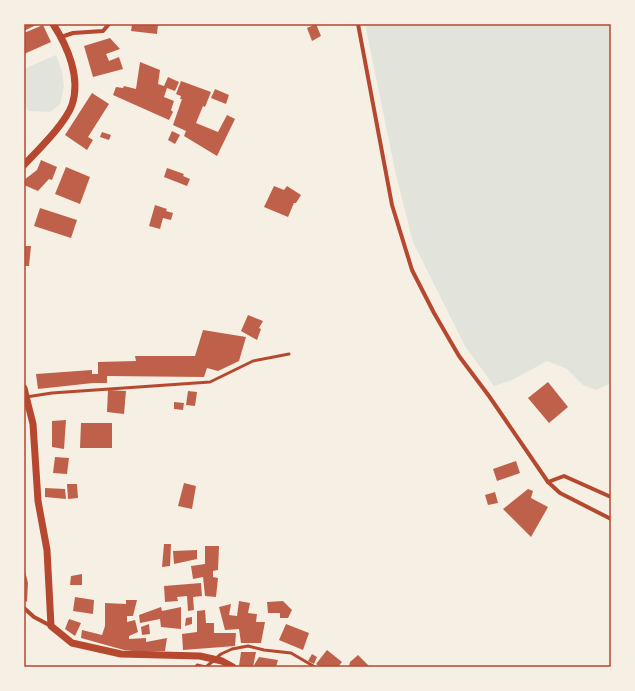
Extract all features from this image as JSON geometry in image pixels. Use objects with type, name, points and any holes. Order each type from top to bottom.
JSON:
[{"type":"street","points":[[24,165],[62,122],[72,106],[75,88],[73,69],[62,37],[53,24]]},
{"type":"street","points":[[62,37],[74,33],[104,32],[109,24]]},
{"type":"street","points":[[358,24],[392,205],[412,270],[458,356],[489,396],[548,482],[560,493],[611,519]]},
{"type":"street","points":[[24,388],[33,424],[38,501],[47,550],[51,626]]},
{"type":"street","points":[[548,482],[564,476],[611,497]]},
{"type":"street","points":[[24,608],[34,617],[51,626],[72,643],[121,654],[200,656],[222,662],[233,667]]},
{"type":"lane","points":[[26,397],[59,392],[210,382],[253,361],[289,354]]},
{"type":"lane","points":[[197,667],[197,665],[206,667],[217,657],[232,648],[248,646],[264,650],[291,653],[315,667]]},
{"type":"shaded area","points":[[365,24],[611,24],[611,383],[596,390],[583,385],[567,369],[547,361],[512,380],[494,386],[465,346],[413,242],[396,175]]},
{"type":"shaded area","points":[[56,55],[62,72],[64,86],[60,104],[50,112],[28,111],[24,101],[24,69]]},
{"type":"building","points":[[24,24],[38,24],[24,31]]},
{"type":"building","points":[[132,24],[158,24],[157,34],[131,31]]},
{"type":"building","points":[[316,24],[321,36],[312,41],[307,28]]},
{"type":"building","points":[[43,25],[51,42],[24,54],[24,33]]},
{"type":"building","points":[[110,38],[120,49],[106,54],[109,61],[119,57],[123,69],[93,77],[84,46]]},
{"type":"building","points":[[140,62],[160,70],[158,84],[164,86],[168,77],[179,82],[175,91],[167,88],[164,97],[174,101],[171,110],[173,112],[169,120],[113,95],[116,87],[123,88],[124,86],[136,89]]},
{"type":"building","points":[[181,81],[211,92],[196,123],[218,132],[227,115],[235,119],[217,156],[184,136],[186,131],[173,125],[182,99],[180,99],[181,96],[176,94]]},
{"type":"building","points":[[215,89],[229,95],[226,104],[211,98]]},
{"type":"building","points":[[92,93],[109,104],[88,137],[93,140],[87,150],[65,135]]},
{"type":"building","points":[[172,131],[180,135],[175,144],[168,140]]},
{"type":"building","points":[[102,132],[111,135],[109,140],[100,137]]},
{"type":"building","points":[[41,160],[57,167],[52,180],[49,179],[38,191],[24,185],[24,180],[37,170]]},
{"type":"building","points":[[66,167],[90,177],[80,204],[55,194]]},
{"type":"building","points":[[167,168],[184,174],[183,176],[190,179],[187,186],[164,177]]},
{"type":"building","points":[[274,186],[284,190],[287,186],[301,195],[296,203],[294,203],[288,217],[264,207]]},
{"type":"building","points":[[155,205],[167,209],[166,211],[173,213],[171,220],[163,218],[160,229],[149,226]]},
{"type":"building","points":[[40,208],[77,220],[71,238],[34,226]]},
{"type":"building","points":[[24,246],[31,246],[29,266],[24,266]]},
{"type":"building","points":[[248,315],[263,321],[259,328],[261,329],[257,340],[241,331]]},
{"type":"building","points":[[203,330],[246,337],[239,361],[218,371],[207,368],[204,377],[107,376],[107,383],[93,383],[38,389],[36,374],[92,370],[92,374],[98,374],[98,362],[136,361],[135,356],[195,356]]},
{"type":"building","points":[[548,382],[568,407],[549,423],[528,398]]},
{"type":"building","points":[[108,390],[126,391],[124,414],[107,412]]},
{"type":"building","points":[[188,391],[197,392],[195,406],[186,405]]},
{"type":"building","points":[[174,402],[184,403],[183,410],[174,409]]},
{"type":"building","points":[[66,420],[64,449],[52,447],[52,421]]},
{"type":"building","points":[[81,423],[112,423],[112,448],[80,448]]},
{"type":"building","points":[[55,457],[69,458],[67,474],[53,473]]},
{"type":"building","points":[[516,461],[520,473],[497,481],[493,469]]},
{"type":"building","points":[[184,483],[196,486],[192,509],[178,506]]},
{"type":"building","points":[[67,484],[77,484],[78,498],[68,499]]},
{"type":"building","points":[[45,488],[65,489],[66,499],[45,497]]},
{"type":"building","points":[[528,489],[533,491],[531,498],[548,507],[531,537],[503,509]]},
{"type":"building","points":[[495,492],[498,503],[488,505],[485,495]]},
{"type":"building","points":[[164,544],[171,544],[170,566],[162,567]]},
{"type":"building","points":[[205,546],[219,546],[218,570],[213,571],[213,577],[218,578],[216,597],[205,596],[203,577],[193,579],[191,566],[205,564]]},
{"type":"building","points":[[197,550],[197,559],[174,564],[173,551]]},
{"type":"building","points":[[24,567],[28,583],[27,602],[24,600]]},
{"type":"building","points":[[82,574],[82,585],[70,585],[71,576]]},
{"type":"building","points":[[201,583],[202,596],[193,597],[194,610],[188,611],[187,596],[177,597],[178,601],[165,602],[164,586]]},
{"type":"building","points":[[75,597],[94,600],[93,614],[73,611]]},
{"type":"building","points":[[126,600],[137,600],[133,616],[127,616],[127,622],[135,620],[138,632],[129,636],[129,639],[146,638],[146,642],[167,638],[165,651],[143,652],[124,650],[81,638],[82,630],[102,635],[105,626],[105,603],[126,604]]},
{"type":"building","points":[[239,601],[250,603],[248,613],[257,614],[256,622],[265,622],[261,643],[241,643],[239,629],[225,630],[219,607],[231,604],[229,615],[237,616]]},
{"type":"building","points":[[283,601],[292,610],[288,618],[280,618],[280,613],[268,613],[267,602]]},
{"type":"building","points":[[161,607],[162,611],[181,607],[181,629],[161,627],[160,619],[140,623],[139,615]]},
{"type":"building","points":[[205,610],[206,623],[214,623],[214,633],[236,633],[235,646],[183,650],[182,634],[197,632],[197,611]]},
{"type":"building","points":[[192,617],[192,624],[185,626],[186,618]]},
{"type":"building","points":[[69,619],[81,623],[75,636],[65,629]]},
{"type":"building","points":[[149,624],[150,634],[142,635],[141,627]]},
{"type":"building","points":[[286,624],[309,633],[303,650],[279,640]]},
{"type":"building","points":[[327,650],[342,662],[338,667],[320,667],[316,664]]},
{"type":"building","points":[[241,652],[256,652],[253,667],[239,666]]},
{"type":"building","points":[[312,654],[317,657],[314,664],[308,661]]},
{"type":"building","points":[[358,655],[370,667],[349,667],[350,662]]},
{"type":"building","points":[[259,657],[278,660],[276,667],[257,667],[254,665]]}]
